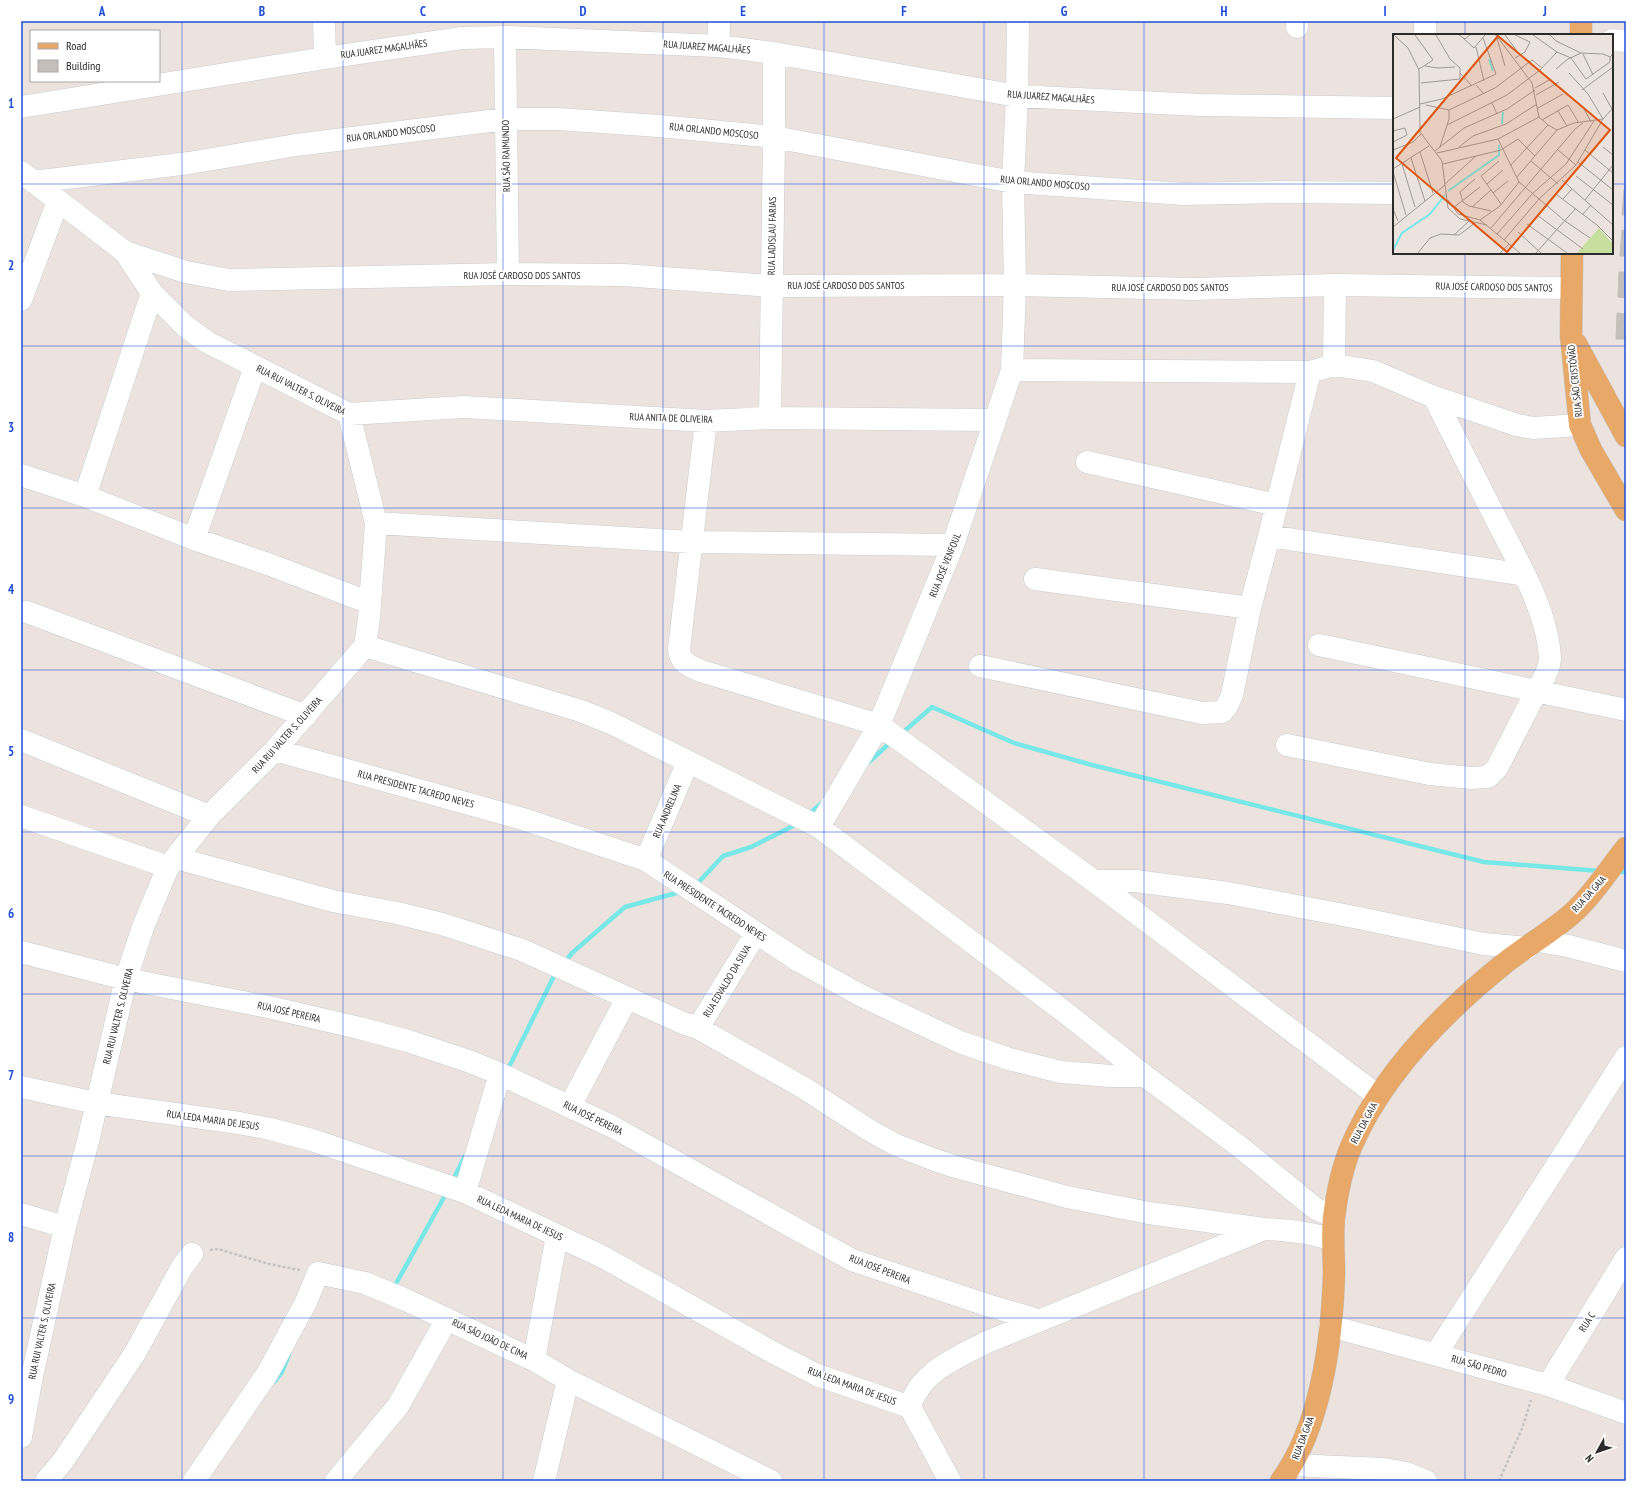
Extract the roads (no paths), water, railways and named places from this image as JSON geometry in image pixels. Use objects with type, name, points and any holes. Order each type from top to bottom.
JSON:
[{"type":"main road","points":[[1581,21],[1581,34]]},
{"type":"main road","name":"RUA SÃO CRISTÓVÃO","points":[[1572,254],[1571,336],[1580,425],[1591,450],[1624,504]]},
{"type":"main road","name":"RUA SÃO CRISTÓVÃO","points":[[1571,336],[1617,409],[1626,436]]},
{"type":"main road","points":[[1580,425],[1585,411],[1589,408],[1601,406],[1617,409]]},
{"type":"main road","name":"RUA DA GAIA","points":[[1287,1473],[1311,1421],[1323,1376],[1330,1326],[1334,1274],[1334,1217],[1344,1170],[1351,1148],[1378,1096],[1423,1040],[1484,980],[1585,902],[1598,887],[1624,848]]},
{"type":"street","points":[[324,21],[325,58]]},
{"type":"street","points":[[719,21],[719,46]]},
{"type":"street","name":"RUA JOSÉ VENFOUL","points":[[819,827],[879,725],[954,545],[994,420],[1012,370],[1015,284],[1013,182],[1017,96],[1018,21]]},
{"type":"street","points":[[1425,21],[1425,34]]},
{"type":"street","name":"RUA JUAREZ MAGALHÃES","points":[[21,107],[325,58],[462,30],[504,37],[719,46],[774,53],[1017,96],[1200,105],[1393,108]]},
{"type":"street","name":"RUA SÃO RAIMUNDO","points":[[504,37],[508,274]]},
{"type":"street","points":[[1613,40],[1626,41]]},
{"type":"street","name":"RUA LADISLAU FARIAS","points":[[770,418],[774,53]]},
{"type":"street","name":"RUA ORLANDO MOSCOSO","points":[[27,177],[189,163],[296,145],[506,119],[558,118],[774,137],[1013,182],[1183,194],[1393,192]]},
{"type":"street","name":"RUA RUI VALTER S. OLIVEIRA","points":[[21,1437],[33,1374],[65,1228],[88,1141],[126,979],[143,927],[172,862],[209,816],[275,750],[365,646],[376,523],[349,414],[207,342],[185,326],[152,293],[125,252],[27,177]]},
{"type":"street","points":[[21,300],[58,201]]},
{"type":"street","name":"RUA JOSÉ CARDOSO DOS SANTOS","points":[[125,252],[186,272],[229,280],[508,274],[624,275],[771,286],[1015,284],[1194,289],[1335,285],[1571,288]]},
{"type":"street","points":[[1334,365],[1335,285]]},
{"type":"street","points":[[85,496],[152,293]]},
{"type":"street","points":[[1012,370],[1310,372],[1334,365],[1373,371],[1434,397],[1517,425],[1533,428],[1580,425]]},
{"type":"street","points":[[194,539],[255,367]]},
{"type":"street","points":[[980,666],[1202,713],[1222,712],[1227,706],[1232,695],[1250,608],[1310,372]]},
{"type":"street","points":[[1288,745],[1430,774],[1471,778],[1488,777],[1497,768],[1537,690],[1544,680],[1550,658],[1547,635],[1538,608],[1525,575],[1434,397]]},
{"type":"street","name":"RUA ANITA DE OLIVEIRA","points":[[349,414],[464,407],[706,421],[770,418],[994,420]]},
{"type":"street","points":[[706,421],[679,649],[683,662],[701,671],[879,725],[1094,881],[1378,1096]]},
{"type":"street","points":[[1087,462],[1276,505]]},
{"type":"street","points":[[21,475],[85,496],[194,539],[268,564],[370,603]]},
{"type":"street","points":[[376,523],[691,542],[954,545]]},
{"type":"street","points":[[1269,536],[1525,575]]},
{"type":"street","points":[[1035,579],[1250,608]]},
{"type":"street","points":[[27,612],[306,716]]},
{"type":"street","points":[[1319,645],[1626,710]]},
{"type":"street","points":[[365,646],[581,711],[611,723],[819,827],[1062,1010],[1145,1076],[1240,1147],[1316,1208],[1334,1217]]},
{"type":"street","points":[[21,740],[209,816]]},
{"type":"street","name":"RUA PRESIDENTE TACREDO NEVES","points":[[275,750],[523,819],[646,860],[799,961],[860,995],[960,1042],[1009,1059],[1061,1072],[1111,1076],[1145,1076]]},
{"type":"street","name":"RUA ANDRELINA","points":[[646,860],[688,762]]},
{"type":"street","points":[[21,816],[172,862],[333,901],[397,913],[442,924],[522,950],[627,998],[698,1028],[804,1088],[869,1130],[896,1145],[962,1169],[1067,1196],[1149,1213],[1264,1229],[1314,1234],[1333,1240]]},
{"type":"street","points":[[1094,881],[1135,881],[1228,893],[1484,944],[1532,944],[1572,947],[1626,961]]},
{"type":"street","name":"RUA EDVALDO DA SILVA","points":[[698,1028],[756,933]]},
{"type":"street","name":"RUA JOSÉ PEREIRA","points":[[21,952],[126,979],[272,1008],[359,1028],[444,1053],[500,1074],[570,1106],[633,1138],[852,1260],[987,1306],[1038,1320]]},
{"type":"street","points":[[570,1106],[627,998]]},
{"type":"street","points":[[1436,1354],[1626,1057]]},
{"type":"street","points":[[465,1192],[500,1074]]},
{"type":"street","name":"RUA LEDA MARIA DE JESUS","points":[[21,1087],[96,1103],[239,1123],[270,1129],[312,1140],[465,1192],[605,1258],[774,1353],[817,1375],[910,1406],[950,1481]]},
{"type":"street","points":[[21,1214],[65,1228]]},
{"type":"street","points":[[910,1406],[913,1395],[922,1383],[939,1368],[987,1342],[1264,1229]]},
{"type":"street","points":[[534,1360],[556,1236]]},
{"type":"street","points":[[46,1481],[63,1461],[135,1353],[174,1280],[192,1254]]},
{"type":"street","name":"RUA C","points":[[1542,1384],[1626,1258]]},
{"type":"street","name":"RUA SÃO JOÃO DE CIMA","points":[[194,1481],[267,1374],[306,1302],[318,1273],[365,1283],[447,1319],[534,1360],[568,1380],[771,1481]]},
{"type":"street","points":[[336,1481],[398,1406],[447,1319]]},
{"type":"street","name":"RUA SÃO PEDRO","points":[[1330,1326],[1542,1384],[1626,1413]]},
{"type":"street","points":[[544,1481],[568,1380]]},
{"type":"street","points":[[1287,1473],[1384,1469],[1406,1473],[1426,1481]]},
{"type":"waterway","points":[[901,734],[932,707],[1014,743],[1092,765],[1484,862],[1600,871]]},
{"type":"waterway","points":[[868,763],[892,741]]},
{"type":"waterway","points":[[809,814],[823,802]]},
{"type":"waterway","points":[[696,885],[723,856],[751,847],[797,824]]},
{"type":"waterway","points":[[1616,872],[1626,872]]},
{"type":"waterway","points":[[564,963],[572,953],[625,907],[680,892]]},
{"type":"waterway","points":[[507,1071],[556,972]]},
{"type":"waterway","points":[[452,1182],[465,1156]]},
{"type":"waterway","points":[[393,1289],[447,1192]]},
{"type":"waterway","points":[[275,1381],[282,1372],[289,1355]]}]
